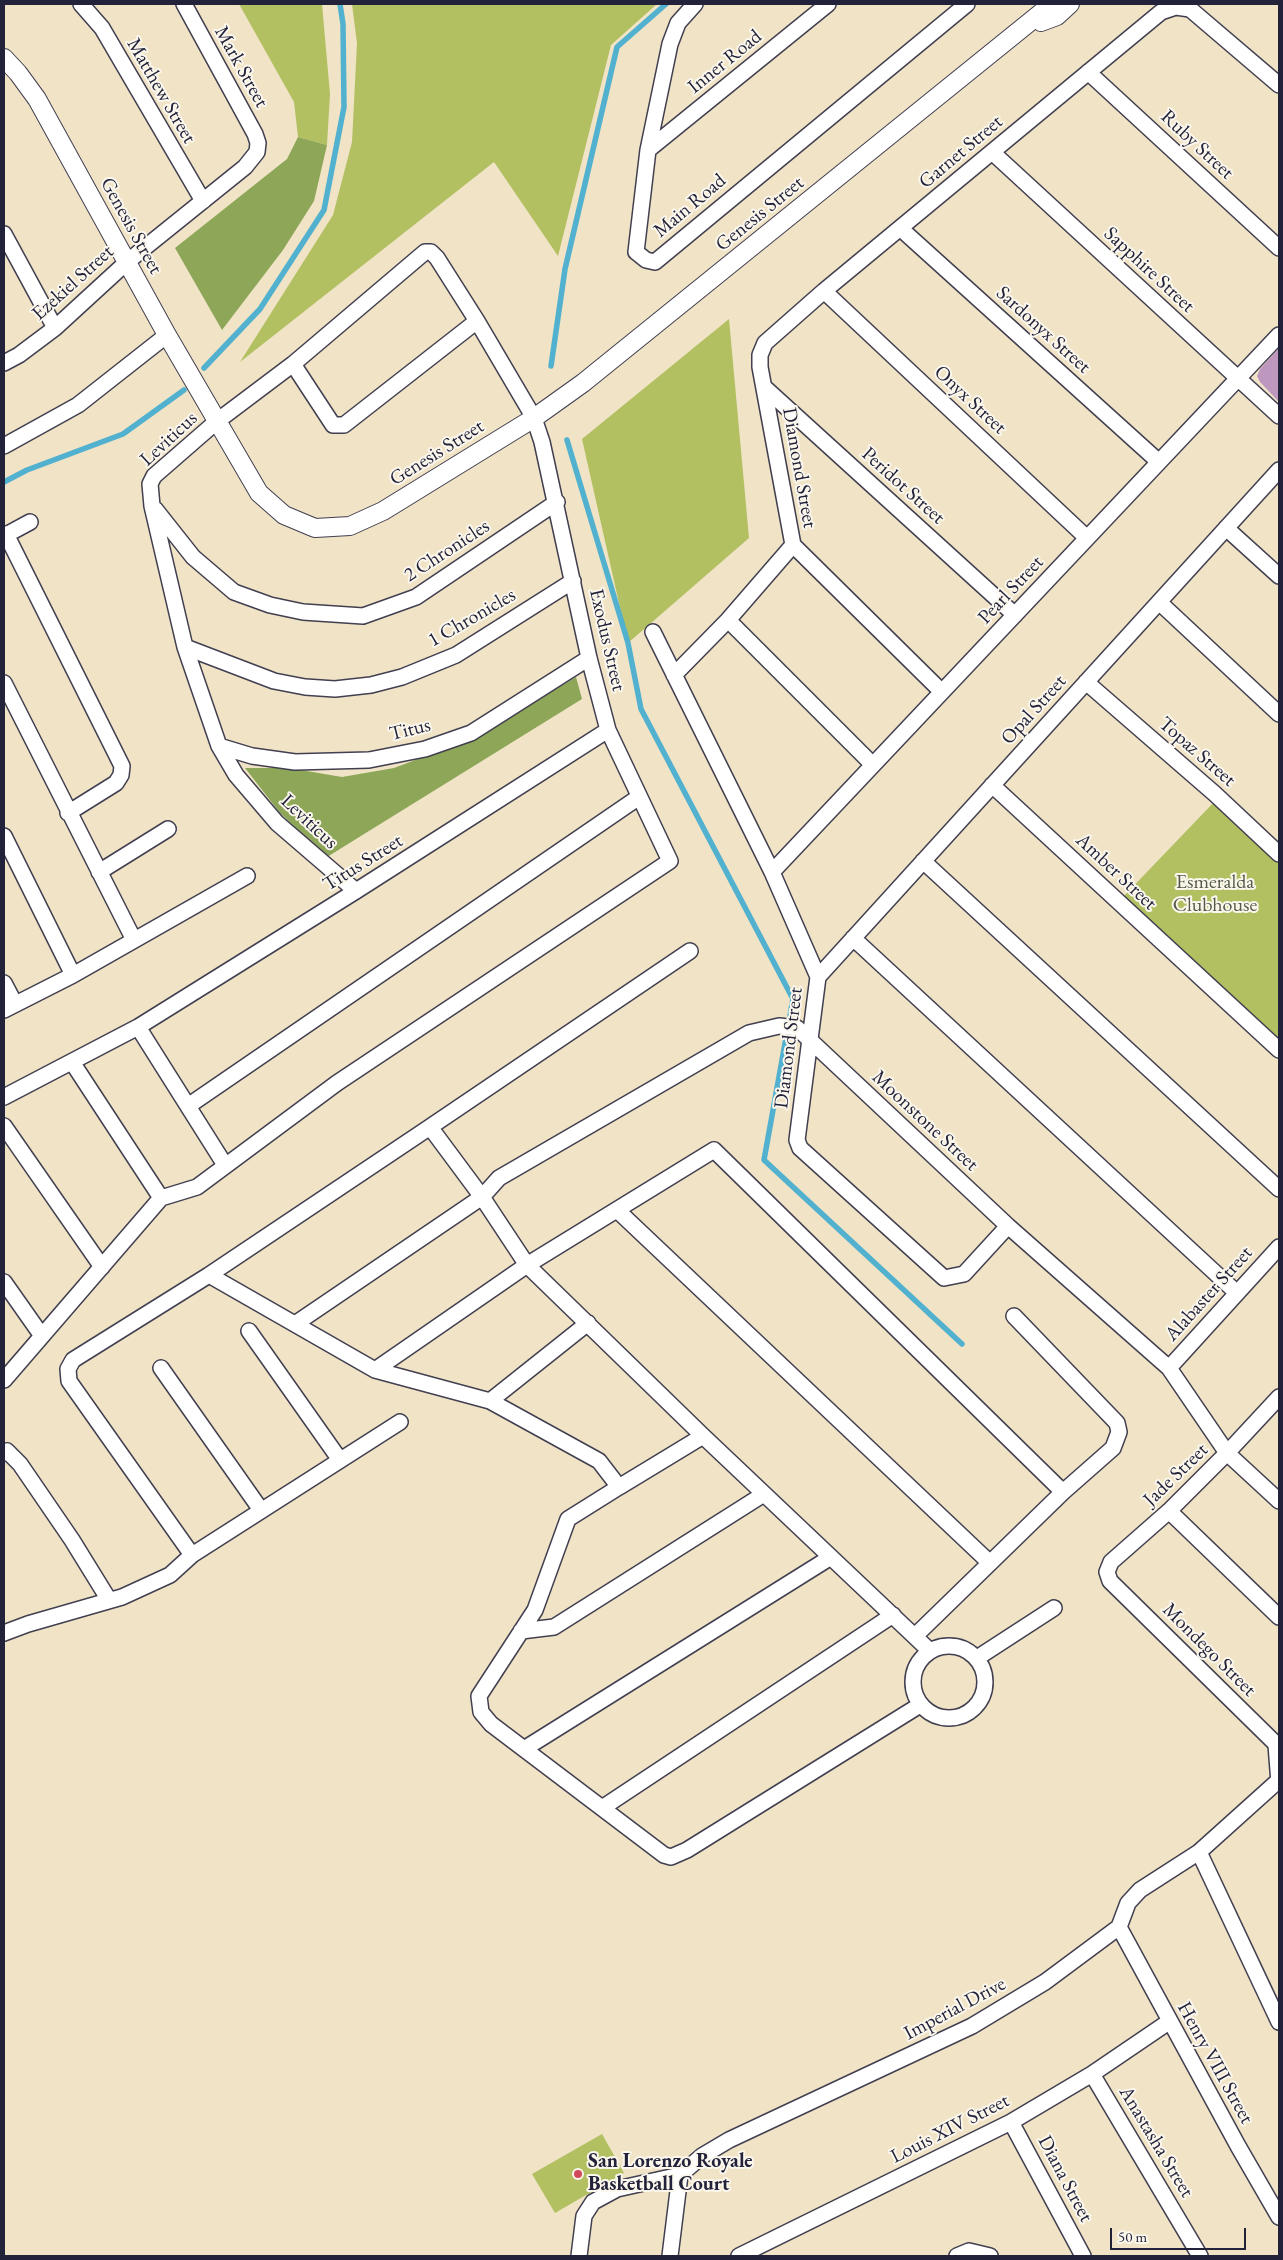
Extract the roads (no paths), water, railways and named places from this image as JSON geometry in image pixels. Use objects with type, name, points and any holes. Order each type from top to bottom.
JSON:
[{"type":"street","name":"Matthew Street","points":[[81,4],[102,28],[203,201]]},
{"type":"street","name":"Mark Street","points":[[184,4],[255,134],[258,143],[257,152]]},
{"type":"street","name":"Main Road","points":[[694,4],[678,23],[670,44],[648,150],[636,252],[646,260],[655,262],[967,4]]},
{"type":"street","name":"Inner Road","points":[[648,150],[828,4]]},
{"type":"street","name":"Genesis Street","points":[[1018,32],[1039,4]]},
{"type":"street","name":"Genesis Street","points":[[4,58],[18,72],[37,99],[216,422],[259,493],[284,514],[315,528],[350,526],[383,511],[534,418],[583,383],[676,310],[1052,4]]},
{"type":"street","name":"Genesis Street","points":[[1018,32],[1057,16],[1070,4]]},
{"type":"street","name":"Garnet Street","points":[[765,343],[824,291],[1161,12],[1176,6],[1190,8],[1279,85]]},
{"type":"street","name":"Ruby Street","points":[[1088,72],[1279,248]]},
{"type":"street","name":"Ezekiel Street","points":[[4,363],[19,355],[55,328],[127,262],[245,167],[257,152]]},
{"type":"street","name":"Sapphire Street","points":[[992,152],[1279,416]]},
{"type":"street","name":"Sardonyx Street","points":[[900,228],[1159,462]]},
{"type":"street","points":[[4,234],[55,328]]},
{"type":"street","name":"Leviticus","points":[[356,891],[277,824],[236,775],[220,746],[185,647],[152,506],[150,484],[154,476],[216,422],[293,364],[425,252],[431,252],[437,258],[477,321],[534,418]]},
{"type":"street","name":"Onyx Street","points":[[824,291],[1087,538]]},
{"type":"street","points":[[293,364],[333,425],[344,425],[477,321]]},
{"type":"street","points":[[4,446],[78,405],[167,335]]},
{"type":"street","name":"Pearl Street","points":[[772,872],[1279,335]]},
{"type":"street","name":"Diamond Street","points":[[674,675],[728,620],[793,545],[764,387],[760,355],[765,343]]},
{"type":"street","name":"Peridot Street","points":[[764,387],[1015,615]]},
{"type":"street","name":"Exodus Street","points":[[225,1165],[337,1083],[670,861],[608,730],[590,658],[557,502],[534,418]]},
{"type":"street","name":"Opal Street","points":[[818,976],[1279,470]]},
{"type":"street","name":"2 Chronicles","points":[[152,506],[193,557],[234,592],[270,605],[303,612],[363,616],[416,597],[557,502]]},
{"type":"street","points":[[30,522],[5,535],[122,766],[116,783],[68,813]]},
{"type":"street","points":[[1226,528],[1279,576]]},
{"type":"street","points":[[793,545],[942,692]]},
{"type":"street","name":"1 Chronicles","points":[[185,647],[274,681],[305,687],[336,689],[371,685],[402,677],[456,655],[573,581]]},
{"type":"street","points":[[1159,602],[1279,714]]},
{"type":"street","points":[[728,620],[873,765]]},
{"type":"street","name":"Diamond Street","points":[[654,632],[772,872],[818,976],[797,1140],[800,1148],[806,1156],[944,1278],[964,1274],[1008,1226]]},
{"type":"street","name":"Titus","points":[[220,746],[252,756],[295,762],[368,760],[425,749],[471,733],[590,658]]},
{"type":"street","name":"Topaz Street","points":[[1086,682],[1215,794],[1279,854]]},
{"type":"street","points":[[4,683],[68,813],[134,940]]},
{"type":"street","name":"Titus Street","points":[[4,1097],[138,1027],[608,730]]},
{"type":"street","name":"Amber Street","points":[[992,785],[1279,1050]]},
{"type":"street","points":[[188,1106],[639,797]]},
{"type":"street","points":[[99,872],[168,829]]},
{"type":"street","points":[[4,836],[73,975]]},
{"type":"street","points":[[923,862],[1279,1189]]},
{"type":"street","points":[[4,983],[9,1007],[73,975],[247,876]]},
{"type":"street","points":[[853,938],[1237,1293]]},
{"type":"street","points":[[192,1555],[69,1381],[68,1369],[73,1360],[209,1275],[690,951]]},
{"type":"street","name":"Moonstone Street","points":[[294,1324],[482,1197],[499,1178],[510,1171],[749,1033],[779,1026],[797,1028],[1008,1226],[1169,1368],[1227,1453],[1279,1501]]},
{"type":"street","points":[[4,1380],[161,1198],[197,1187],[225,1165],[138,1027]]},
{"type":"street","points":[[72,1062],[161,1198]]},
{"type":"street","points":[[4,1126],[102,1267]]},
{"type":"street","points":[[430,1126],[482,1197],[527,1265],[703,1436],[930,1651]]},
{"type":"street","points":[[375,1370],[527,1265],[714,1150],[1063,1492]]},
{"type":"street","points":[[617,1210],[990,1563]]},
{"type":"street","name":"Alabaster Street","points":[[1169,1368],[1279,1247]]},
{"type":"street","points":[[209,1275],[375,1370],[490,1401],[599,1461],[619,1487]]},
{"type":"street","points":[[4,1282],[42,1336]]},
{"type":"street","points":[[915,1636],[1063,1492],[1113,1448],[1119,1432],[1117,1423],[1014,1316]]},
{"type":"street","points":[[490,1401],[588,1323]]},
{"type":"street","points":[[249,1331],[340,1460]]},
{"type":"street","points":[[161,1368],[261,1510]]},
{"type":"street","name":"Jade Street","points":[[1110,1581],[1107,1572],[1111,1562],[1169,1511],[1279,1397]]},
{"type":"street","points":[[4,1633],[28,1624],[122,1597],[170,1575],[192,1555],[400,1422]]},
{"type":"street","points":[[703,1436],[568,1519],[535,1610],[479,1696],[482,1712],[491,1724],[664,1855],[671,1857],[687,1850],[920,1705]]},
{"type":"street","points":[[4,1453],[7,1451],[20,1464],[72,1540],[109,1600]]},
{"type":"street","points":[[521,1631],[554,1627],[764,1494]]},
{"type":"street","points":[[1169,1511],[1279,1617]]},
{"type":"street","points":[[524,1749],[831,1557]]},
{"type":"street","name":"Mondego Street","points":[[1110,1581],[1278,1746]]},
{"type":"street","points":[[977,1658],[1054,1608]]},
{"type":"street","points":[[602,1808],[893,1615]]},
{"type":"street","points":[[946,1646],[963,1648],[977,1658],[984,1673],[984,1689],[978,1704],[965,1715],[949,1719],[932,1715],[920,1705],[912,1686],[916,1666],[930,1651],[946,1646]]},
{"type":"street","points":[[1119,1927],[1128,1903],[1140,1890],[1199,1852],[1279,1782],[1278,1746]]},
{"type":"street","points":[[1199,1852],[1279,2022]]},
{"type":"street","name":"Henry VIII Street","points":[[1119,1927],[1279,2216]]},
{"type":"street","name":"Imperial Drive","points":[[680,2175],[702,2156],[729,2140],[972,2026],[1045,1982],[1119,1927]]},
{"type":"street","name":"Louis XIV Street","points":[[749,2254],[1012,2122],[1092,2074],[1170,2022]]},
{"type":"street","name":"Anastasha Street","points":[[1092,2074],[1200,2256]]},
{"type":"street","name":"Diana Street","points":[[1012,2122],[1083,2256]]},
{"type":"street","points":[[579,2256],[584,2216],[593,2202],[617,2190],[680,2175],[670,2256]]},
{"type":"street","points":[[957,2256],[969,2251],[990,2256]]},
{"type":"waterway","points":[[204,368],[260,309],[324,210],[344,107],[343,24],[340,4]]},
{"type":"waterway","points":[[551,366],[565,269],[617,47],[666,4]]},
{"type":"waterway","points":[[4,482],[27,470],[123,434],[184,390]]},
{"type":"waterway","points":[[567,440],[628,643],[641,709],[793,999],[764,1160],[962,1344]]},
{"type":"place","name":"San Lorenzo Royale Basketball Court","points":[[578,2174]]},
{"type":"park label","name":"Esmeralda Clubhouse","points":[[1215,894]]}]
